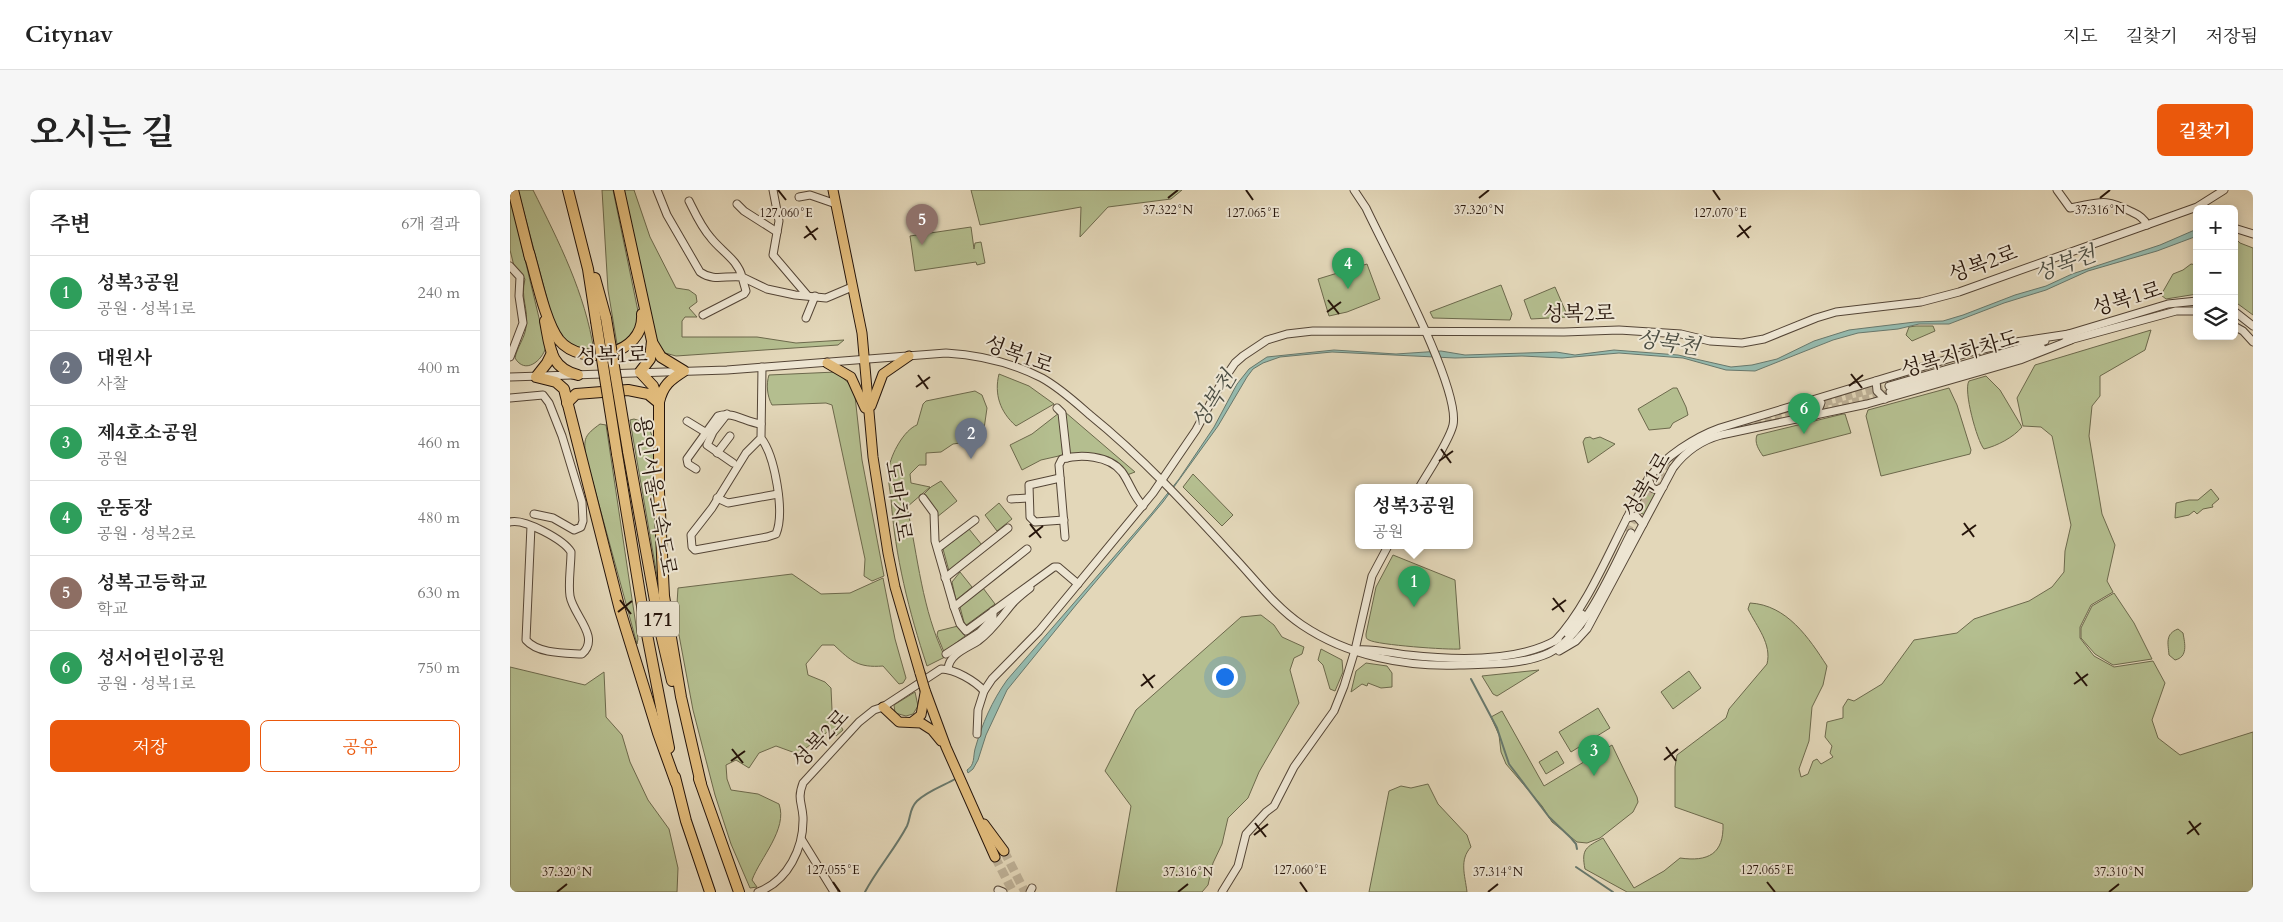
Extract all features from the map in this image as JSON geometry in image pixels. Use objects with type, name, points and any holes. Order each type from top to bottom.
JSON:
[{"type":"highway","points":[[513,190],[552,353],[558,366],[578,375]]},
{"type":"highway","name":"용인서울고속도로","points":[[568,190],[588,269],[647,633],[676,784],[710,892]]},
{"type":"highway","name":"용인서울고속도로","points":[[573,190],[606,318],[661,634],[677,706],[722,849],[739,892]]},
{"type":"highway","points":[[619,190],[652,341],[661,356],[684,371],[664,387],[659,403],[659,492],[664,596],[681,697],[701,784]]},
{"type":"highway","points":[[529,253],[553,328],[560,341],[574,352],[601,354],[621,349],[634,341],[641,329],[642,321],[638,279]]},
{"type":"highway","points":[[652,341],[650,359],[640,372],[653,386],[659,403]]},
{"type":"highway","points":[[552,353],[536,377],[556,382],[564,390],[620,610],[658,733],[676,784]]},
{"type":"highway","points":[[564,390],[570,380],[578,375]]},
{"type":"highway","points":[[567,403],[569,398],[576,394],[632,390],[648,394],[659,403]]},
{"type":"main road","name":"도마치로","points":[[833,190],[859,316],[865,358],[868,416],[888,554],[895,587],[925,690],[946,747],[972,807]]},
{"type":"main road","points":[[868,416],[883,374],[909,356]]},
{"type":"main road","points":[[827,363],[851,377],[868,416]]},
{"type":"main road","points":[[912,722],[921,715],[925,690]]},
{"type":"main road","points":[[883,707],[895,720],[927,726],[946,747]]},
{"type":"main road","points":[[972,807],[1004,852]]},
{"type":"main road","points":[[972,807],[995,858]]},
{"type":"street","points":[[657,190],[667,215],[700,272],[707,277],[742,277],[766,289],[795,295],[834,296],[852,287]]},
{"type":"street","points":[[773,190],[779,221],[773,254],[811,296]]},
{"type":"street","points":[[1354,190],[1366,208],[1430,342],[1454,405],[1453,427],[1421,484]]},
{"type":"street","points":[[2057,190],[2070,208],[2107,201],[2142,218],[2147,224]]},
{"type":"street","name":"성복2로","points":[[977,734],[978,710],[984,691],[992,679],[1039,631],[1164,482],[1197,429],[1228,373],[1243,356],[1278,336],[1313,331],[1619,330],[1681,334],[1726,343],[1752,342],[1836,312],[1921,302],[1947,296],[2197,207],[2224,190]]},
{"type":"street","points":[[799,197],[810,195],[836,204]]},
{"type":"street","points":[[689,200],[700,223],[711,238],[740,268],[746,291],[744,294],[703,315]]},
{"type":"street","points":[[737,204],[742,210],[776,232]]},
{"type":"street","points":[[2238,229],[2253,234]]},
{"type":"street","points":[[510,357],[523,323],[519,296],[520,277],[512,270]]},
{"type":"street","points":[[806,318],[811,296]]},
{"type":"street","name":"성복1로","points":[[510,377],[762,367],[946,353],[967,354],[1014,366],[1058,388],[1104,426],[1178,494],[1288,614],[1319,635],[1365,655],[1437,666],[1505,662],[1553,654],[1581,636],[1679,461],[1708,439],[1885,399],[2020,360],[2070,337],[2168,304],[2193,301]]},
{"type":"street","name":"성복1로","points":[[2039,346],[2176,311],[2193,311]]},
{"type":"street","points":[[2238,314],[2253,326]]},
{"type":"street","points":[[2238,329],[2253,342]]},
{"type":"street","name":"성복1로","points":[[1555,641],[1568,626],[1582,603],[1648,479],[1667,460],[1713,430],[1970,352],[2009,343],[2070,337]]},
{"type":"street","name":"성복지하차도","points":[[1889,389],[2039,346]]},
{"type":"street","points":[[761,438],[746,453],[718,498],[691,534],[692,546],[695,550],[701,551],[776,534],[780,524],[778,494],[767,446],[761,438],[762,367]]},
{"type":"street","points":[[1876,381],[1876,391],[1885,399]]},
{"type":"street","points":[[510,398],[536,394],[543,395],[549,403],[566,449],[582,502],[583,521],[581,527],[574,530],[553,518],[534,514]]},
{"type":"street","points":[[1814,400],[1821,403],[1816,415]]},
{"type":"street","points":[[1057,408],[1062,413],[1066,458]]},
{"type":"street","points":[[696,469],[687,462],[705,432],[718,416],[727,414],[747,422],[761,424]]},
{"type":"street","points":[[727,414],[707,442],[709,447],[732,462]]},
{"type":"street","points":[[687,421],[705,432]]},
{"type":"street","points":[[717,453],[730,436]]},
{"type":"street","points":[[1066,537],[1059,465],[1062,459],[1092,457],[1116,466],[1143,506]]},
{"type":"street","points":[[1060,478],[1029,484],[1028,498],[1031,520],[1034,522],[1064,520]]},
{"type":"street","points":[[1648,479],[1652,488],[1658,490],[1663,487]]},
{"type":"street","points":[[718,498],[728,503],[778,494]]},
{"type":"street","points":[[923,498],[934,513],[935,541],[945,578],[960,624],[969,634]]},
{"type":"street","points":[[1010,500],[1028,498]]},
{"type":"street","points":[[1627,518],[1636,516],[1643,524]]},
{"type":"street","points":[[938,548],[975,520]]},
{"type":"street","points":[[510,522],[522,521],[563,543],[571,552],[570,595],[586,628],[589,641],[587,650],[582,654],[543,650],[530,646],[526,640],[531,526]]},
{"type":"street","points":[[945,578],[1008,528]]},
{"type":"street","points":[[1581,621],[1629,532]]},
{"type":"street","points":[[954,607],[1027,549]]},
{"type":"street","points":[[1222,892],[1242,856],[1246,834],[1274,806],[1294,767],[1334,710],[1355,650],[1371,579],[1386,549]]},
{"type":"street","points":[[946,654],[993,611],[1044,572],[1058,567],[1078,584]]},
{"type":"street","name":"성복2로","points":[[758,892],[772,886],[798,853],[802,840],[802,814],[799,794],[803,783],[859,722],[874,710],[883,707],[936,671],[948,669],[954,657],[985,634],[1003,617],[1012,603],[1043,578],[1044,572]]},
{"type":"street","name":"성복1로","points":[[1355,650],[1367,648],[1422,656],[1467,658],[1531,651],[1555,641],[1581,621]]},
{"type":"street","name":"성복1로","points":[[1540,656],[1562,644],[1581,621]]},
{"type":"street","points":[[948,669],[979,686],[984,691]]},
{"type":"street","points":[[802,840],[834,892]]},
{"type":"green space","points":[[518,190],[533,190],[552,229],[578,288],[594,351],[587,351],[570,344],[554,325]]},
{"type":"green space","points":[[602,190],[613,190],[639,316],[632,334],[626,340],[617,344],[608,290]]},
{"type":"green space","points":[[624,190],[634,190],[650,237],[676,288],[689,290],[696,295],[697,302],[689,308],[697,317],[685,317],[682,321],[682,337],[757,337],[796,343],[844,340],[838,345],[676,356],[665,353],[657,342]]},
{"type":"green space","points":[[971,190],[1182,190],[1171,199],[1108,207],[1080,237],[1081,207],[980,225]]},
{"type":"green space","points":[[510,197],[546,347],[541,357],[528,366],[519,363],[515,358],[524,335],[527,320],[523,292],[525,279],[514,266],[510,250]]},
{"type":"green space","points":[[971,227],[974,249],[975,243],[981,242],[985,263],[977,265],[976,262],[915,271],[910,236]]},
{"type":"green space","points":[[2238,241],[2253,248],[2253,315],[2238,304]]},
{"type":"green space","points":[[1367,264],[1380,299],[1347,312],[1329,316],[1318,279]]},
{"type":"green space","points":[[2193,264],[2193,295],[2166,299],[2161,295],[2173,274]]},
{"type":"green space","points":[[1501,285],[1512,314],[1510,320],[1433,318],[1430,312]]},
{"type":"green space","points":[[1555,287],[1568,317],[1531,319],[1524,300]]},
{"type":"green space","points":[[1933,326],[1935,331],[1912,341],[1906,335],[1909,327]]},
{"type":"green space","points":[[2151,330],[2145,350],[2100,376],[2100,396],[2092,406],[2089,436],[2102,514],[2115,545],[2107,581],[2113,592],[2091,605],[2080,627],[2080,638],[2094,656],[2114,667],[2153,661],[2165,683],[2152,720],[2158,738],[2180,755],[2253,732],[2253,892],[1627,892],[1585,869],[1584,853],[1586,849],[1603,838],[1634,888],[1664,871],[1680,858],[1699,859],[1712,854],[1721,843],[1723,824],[1675,807],[1675,767],[1677,755],[1726,718],[1729,709],[1767,664],[1766,643],[1748,609],[1750,603],[1763,605],[1786,616],[1804,634],[1827,666],[1823,685],[1812,707],[1809,741],[1799,769],[1801,777],[1808,774],[1813,761],[1817,759],[1821,764],[1833,757],[1830,753],[1832,746],[1825,737],[1827,722],[1843,718],[1843,707],[1848,699],[1854,701],[1882,684],[1914,640],[1957,633],[1974,619],[2029,601],[2052,587],[2064,572],[2065,551],[2071,525],[2052,436],[2041,427],[2023,426],[2017,398],[2035,365]]},
{"type":"green space","points":[[836,372],[852,386],[855,396],[862,460],[884,576],[872,581],[864,576],[865,559],[832,405],[826,403],[772,405],[768,394],[769,375]]},
{"type":"green space","points":[[999,374],[1029,386],[1054,404],[1016,426],[1002,409],[997,389]]},
{"type":"green space","points":[[1986,376],[2000,390],[2022,427],[2005,441],[1984,449],[1972,415],[1968,386],[1969,381]]},
{"type":"green space","points":[[1673,388],[1677,388],[1688,415],[1673,423],[1670,428],[1649,430],[1638,409]]},
{"type":"green space","points":[[1949,388],[1957,405],[1971,450],[1970,454],[1881,476],[1866,416],[1868,410]]},
{"type":"green space","points":[[975,391],[982,395],[987,408],[983,436],[979,436],[974,441],[953,444],[941,452],[926,453],[926,465],[919,465],[910,474],[911,483],[930,487],[907,507],[926,602],[937,639],[945,657],[927,666],[914,625],[899,563],[888,479],[889,468],[892,456],[899,443],[907,432],[917,425],[923,404],[926,401]]},
{"type":"green space","points":[[1065,412],[1135,472],[1127,475],[1123,470],[1069,453]]},
{"type":"green space","points":[[1059,413],[1063,455],[1041,460],[1022,470],[1010,445],[1032,434]]},
{"type":"green space","points":[[1845,414],[1851,433],[1763,456],[1757,446],[1757,435]]},
{"type":"green space","points":[[634,419],[646,425],[654,445],[666,627],[630,420]]},
{"type":"green space","points":[[600,424],[606,425],[638,639],[637,644],[586,457],[586,438]]},
{"type":"green space","points":[[1590,437],[1593,439],[1600,437],[1615,444],[1588,463],[1583,442],[1585,438]]},
{"type":"green space","points":[[1193,474],[1233,515],[1222,526],[1183,487]]},
{"type":"green space","points":[[941,481],[957,501],[937,517],[923,495]]},
{"type":"green space","points":[[1648,484],[1658,492],[1645,515],[1634,510]]},
{"type":"green space","points":[[2211,489],[2219,499],[2212,505],[2213,507],[2203,509],[2197,514],[2194,511],[2189,515],[2175,518],[2176,503],[2198,500]]},
{"type":"green space","points":[[999,503],[1012,519],[997,531],[985,515]]},
{"type":"green space","points":[[969,529],[982,545],[949,571],[943,549]]},
{"type":"green space","points":[[1393,555],[1455,580],[1460,649],[1398,645],[1375,642],[1367,638],[1366,634],[1376,587]]},
{"type":"green space","points":[[960,572],[972,587],[956,600],[952,582]]},
{"type":"green space","points":[[792,574],[821,594],[850,593],[883,578],[895,639],[906,678],[903,683],[899,684],[883,666],[861,664],[850,659],[834,645],[822,645],[806,664],[808,675],[825,682],[831,688],[832,710],[843,730],[836,736],[830,730],[798,754],[776,746],[759,753],[749,768],[736,760],[726,765],[727,779],[731,790],[758,794],[779,804],[781,814],[777,833],[752,880],[757,887],[750,888],[731,844],[715,795],[693,710],[676,619],[678,588]]},
{"type":"green space","points":[[983,588],[995,604],[965,626],[960,607]]},
{"type":"green space","points":[[2114,593],[2134,623],[2152,659],[2113,665],[2095,654],[2081,638],[2081,628],[2092,606]]},
{"type":"green space","points":[[1261,615],[1274,625],[1282,637],[1304,647],[1302,654],[1294,658],[1290,670],[1299,703],[1259,772],[1248,798],[1228,818],[1222,844],[1213,863],[1208,885],[1202,892],[1116,892],[1131,806],[1105,771],[1136,710],[1241,617]]},
{"type":"green space","points":[[958,626],[965,636],[944,652],[937,635],[938,631]]},
{"type":"green space","points":[[2178,629],[2183,633],[2185,650],[2182,656],[2175,660],[2169,655],[2168,639],[2171,633]]},
{"type":"green space","points":[[1321,649],[1342,660],[1343,672],[1335,691],[1330,689],[1323,665],[1318,660]]},
{"type":"green space","points":[[1366,663],[1387,666],[1392,673],[1392,687],[1381,688],[1368,683],[1367,686],[1362,684],[1351,692],[1356,671]]},
{"type":"green space","points":[[510,667],[585,685],[604,672],[606,717],[622,735],[630,762],[648,800],[669,829],[678,868],[677,892],[510,892]]},
{"type":"green space","points":[[1539,670],[1497,696],[1493,694],[1482,676]]},
{"type":"green space","points":[[1689,671],[1701,688],[1673,709],[1661,692]]},
{"type":"green space","points":[[915,692],[918,706],[913,714],[906,716],[895,713],[894,705]]},
{"type":"green space","points":[[1598,708],[1610,728],[1571,752],[1559,732]]},
{"type":"green space","points":[[1502,711],[1544,786],[1612,745],[1637,797],[1638,802],[1633,812],[1600,838],[1587,843],[1577,842],[1552,822],[1542,806],[1506,764],[1501,752],[1499,735],[1491,717]]},
{"type":"green space","points":[[1557,751],[1564,763],[1546,774],[1539,762]]},
{"type":"green space","points":[[1428,784],[1438,804],[1467,835],[1471,847],[1467,852],[1464,862],[1467,892],[1369,892],[1389,791],[1401,786],[1411,788]]},
{"type":"water","points":[[2193,231],[2193,238],[2157,251],[2088,271],[2046,290],[2004,303],[1949,324],[1919,324],[1898,329],[1858,333],[1833,340],[1755,371],[1726,370],[1683,358],[1619,353],[1562,358],[1522,356],[1455,358],[1332,352],[1280,357],[1263,363],[1253,369],[1247,377],[1218,426],[1163,502],[1007,690],[986,735],[978,760],[973,769],[968,773],[967,770],[973,763],[975,749],[984,722],[992,704],[1007,680],[1152,513],[1179,479],[1214,427],[1237,384],[1249,369],[1267,357],[1334,350],[1396,354],[1441,351],[1465,355],[1556,352],[1575,355],[1614,350],[1678,355],[1731,367],[1752,365],[1777,359],[1814,341],[1849,330],[1915,322],[1943,321],[2046,286],[2072,274],[2160,245]]},
{"type":"waterway","points":[[1471,679],[1497,728],[1509,764],[1549,817],[1576,844],[1577,849]]},
{"type":"waterway","points":[[865,892],[907,826],[914,804],[921,797],[957,778]]},
{"type":"waterway","points":[[1576,867],[1613,892]]},
{"type":"tunnel","points":[[1744,424],[1889,386]]},
{"type":"tunnel","points":[[1822,410],[1890,392]]},
{"type":"tunnel","points":[[1627,532],[1663,473],[1672,462],[1693,444]]},
{"type":"tunnel","points":[[1004,851],[1025,892]]},
{"type":"tunnel","points":[[995,857],[1013,892]]},
{"type":"place","name":"성복고등학교","points":[[922,245]]},
{"type":"place","name":"운동장","points":[[1348,289]]},
{"type":"place","name":"성서어린이공원","points":[[1804,434]]},
{"type":"place","name":"대원사","points":[[971,459]]},
{"type":"place","name":"성복3공원","points":[[1414,607]]},
{"type":"place","name":"제4호소공원","points":[[1594,776]]},
{"type":"water label","name":"성복천","points":[[2065,264]]},
{"type":"water label","name":"성복천","points":[[1668,343]]},
{"type":"water label","name":"성복천","points":[[1214,400]]}]
